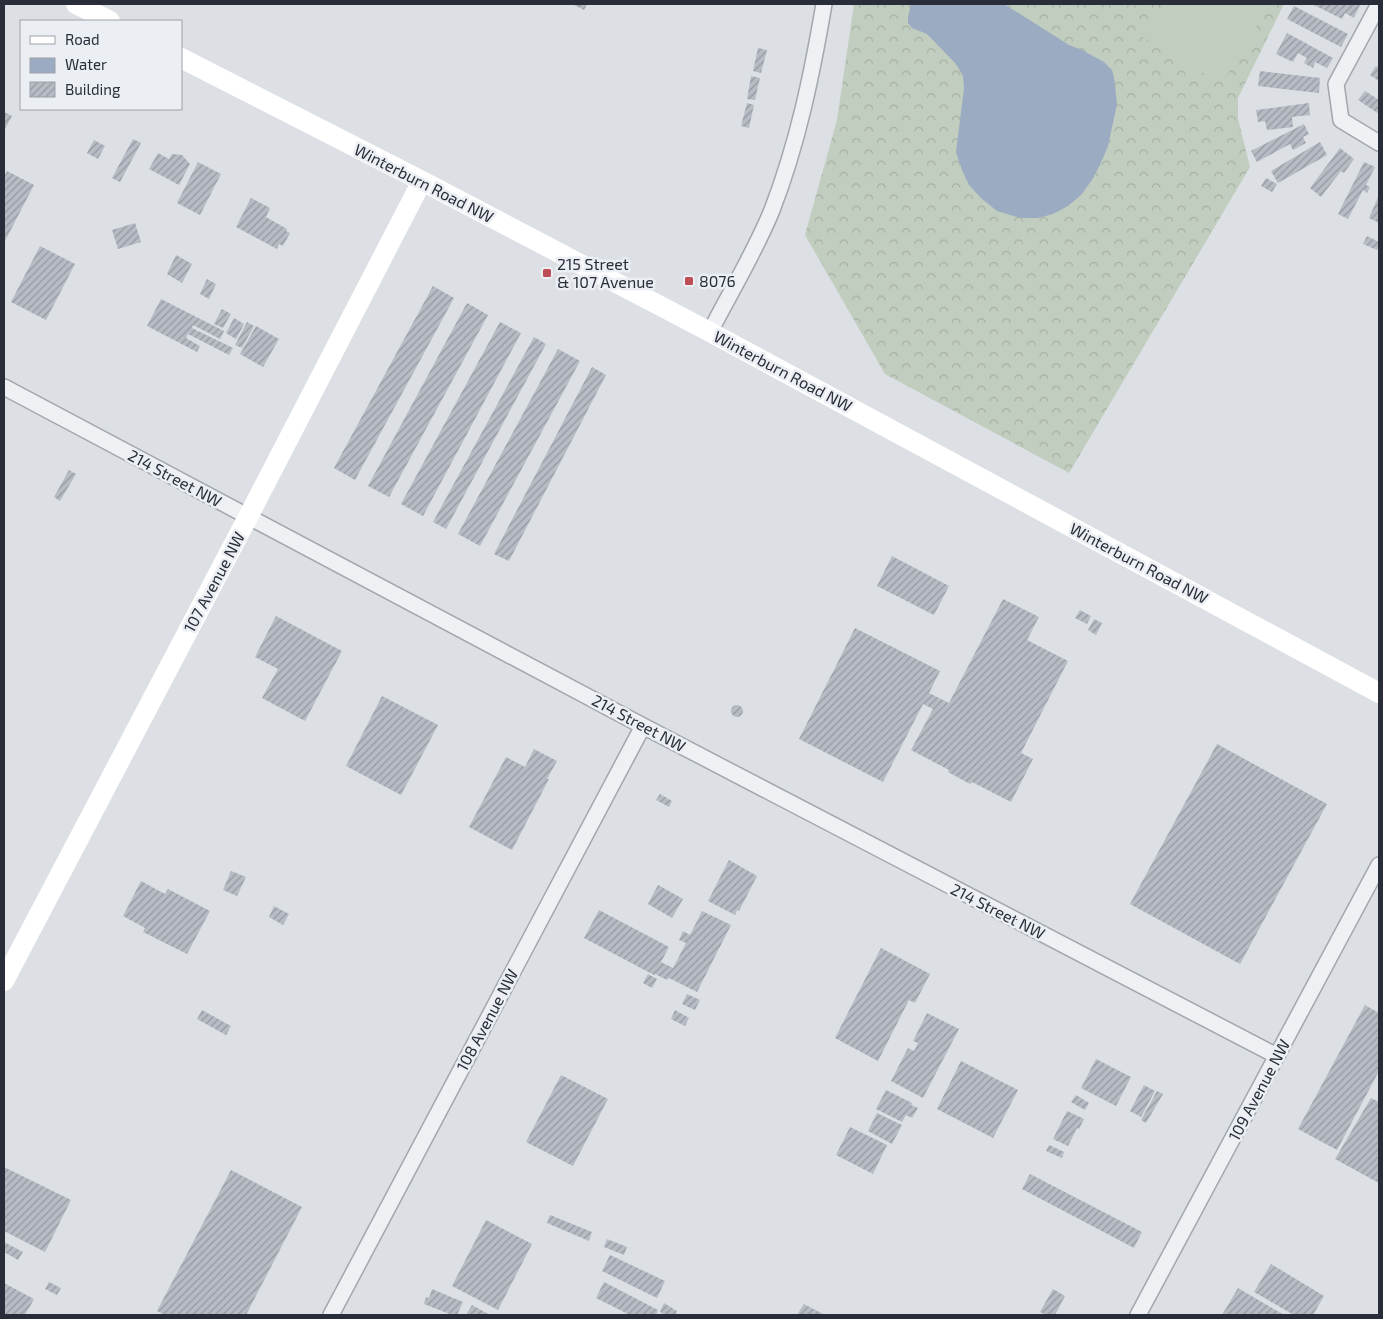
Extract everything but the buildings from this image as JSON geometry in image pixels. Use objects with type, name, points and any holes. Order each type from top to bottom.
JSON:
[{"type":"main road","points":[[87,6],[108,20]]},
{"type":"main road","name":"Winterburn Road NW","points":[[182,59],[422,181],[710,332],[1379,693]]},
{"type":"main road","name":"107 Avenue NW","points":[[4,981],[422,181]]},
{"type":"street","points":[[710,332],[772,209],[794,144],[807,96],[824,4]]},
{"type":"street","points":[[1379,4],[1336,84],[1341,120],[1379,143]]},
{"type":"street","name":"214 Street NW","points":[[4,387],[643,726],[1277,1056]]},
{"type":"street","name":"108 Avenue NW","points":[[331,1315],[643,726]]},
{"type":"street","name":"109 Avenue NW","points":[[1138,1315],[1379,865]]},
{"type":"green space","points":[[854,4],[1284,4],[1238,98],[1238,119],[1250,167],[1069,473],[885,374],[805,235],[837,120]]},
{"type":"green space","points":[[1169,4],[1265,4],[1269,6],[1227,75],[1210,77],[1137,34],[1155,12]]},
{"type":"water","points":[[911,4],[1004,4],[1069,45],[1104,62],[1112,70],[1117,104],[1108,146],[1092,180],[1081,195],[1068,206],[1053,214],[1038,218],[1021,218],[997,211],[969,185],[956,152],[964,88],[963,76],[956,64],[927,34],[912,28],[908,23]]},
{"type":"place","name":"215 Street & 107 Avenue","points":[[547,273]]},
{"type":"place","name":"8076","points":[[689,281]]}]
